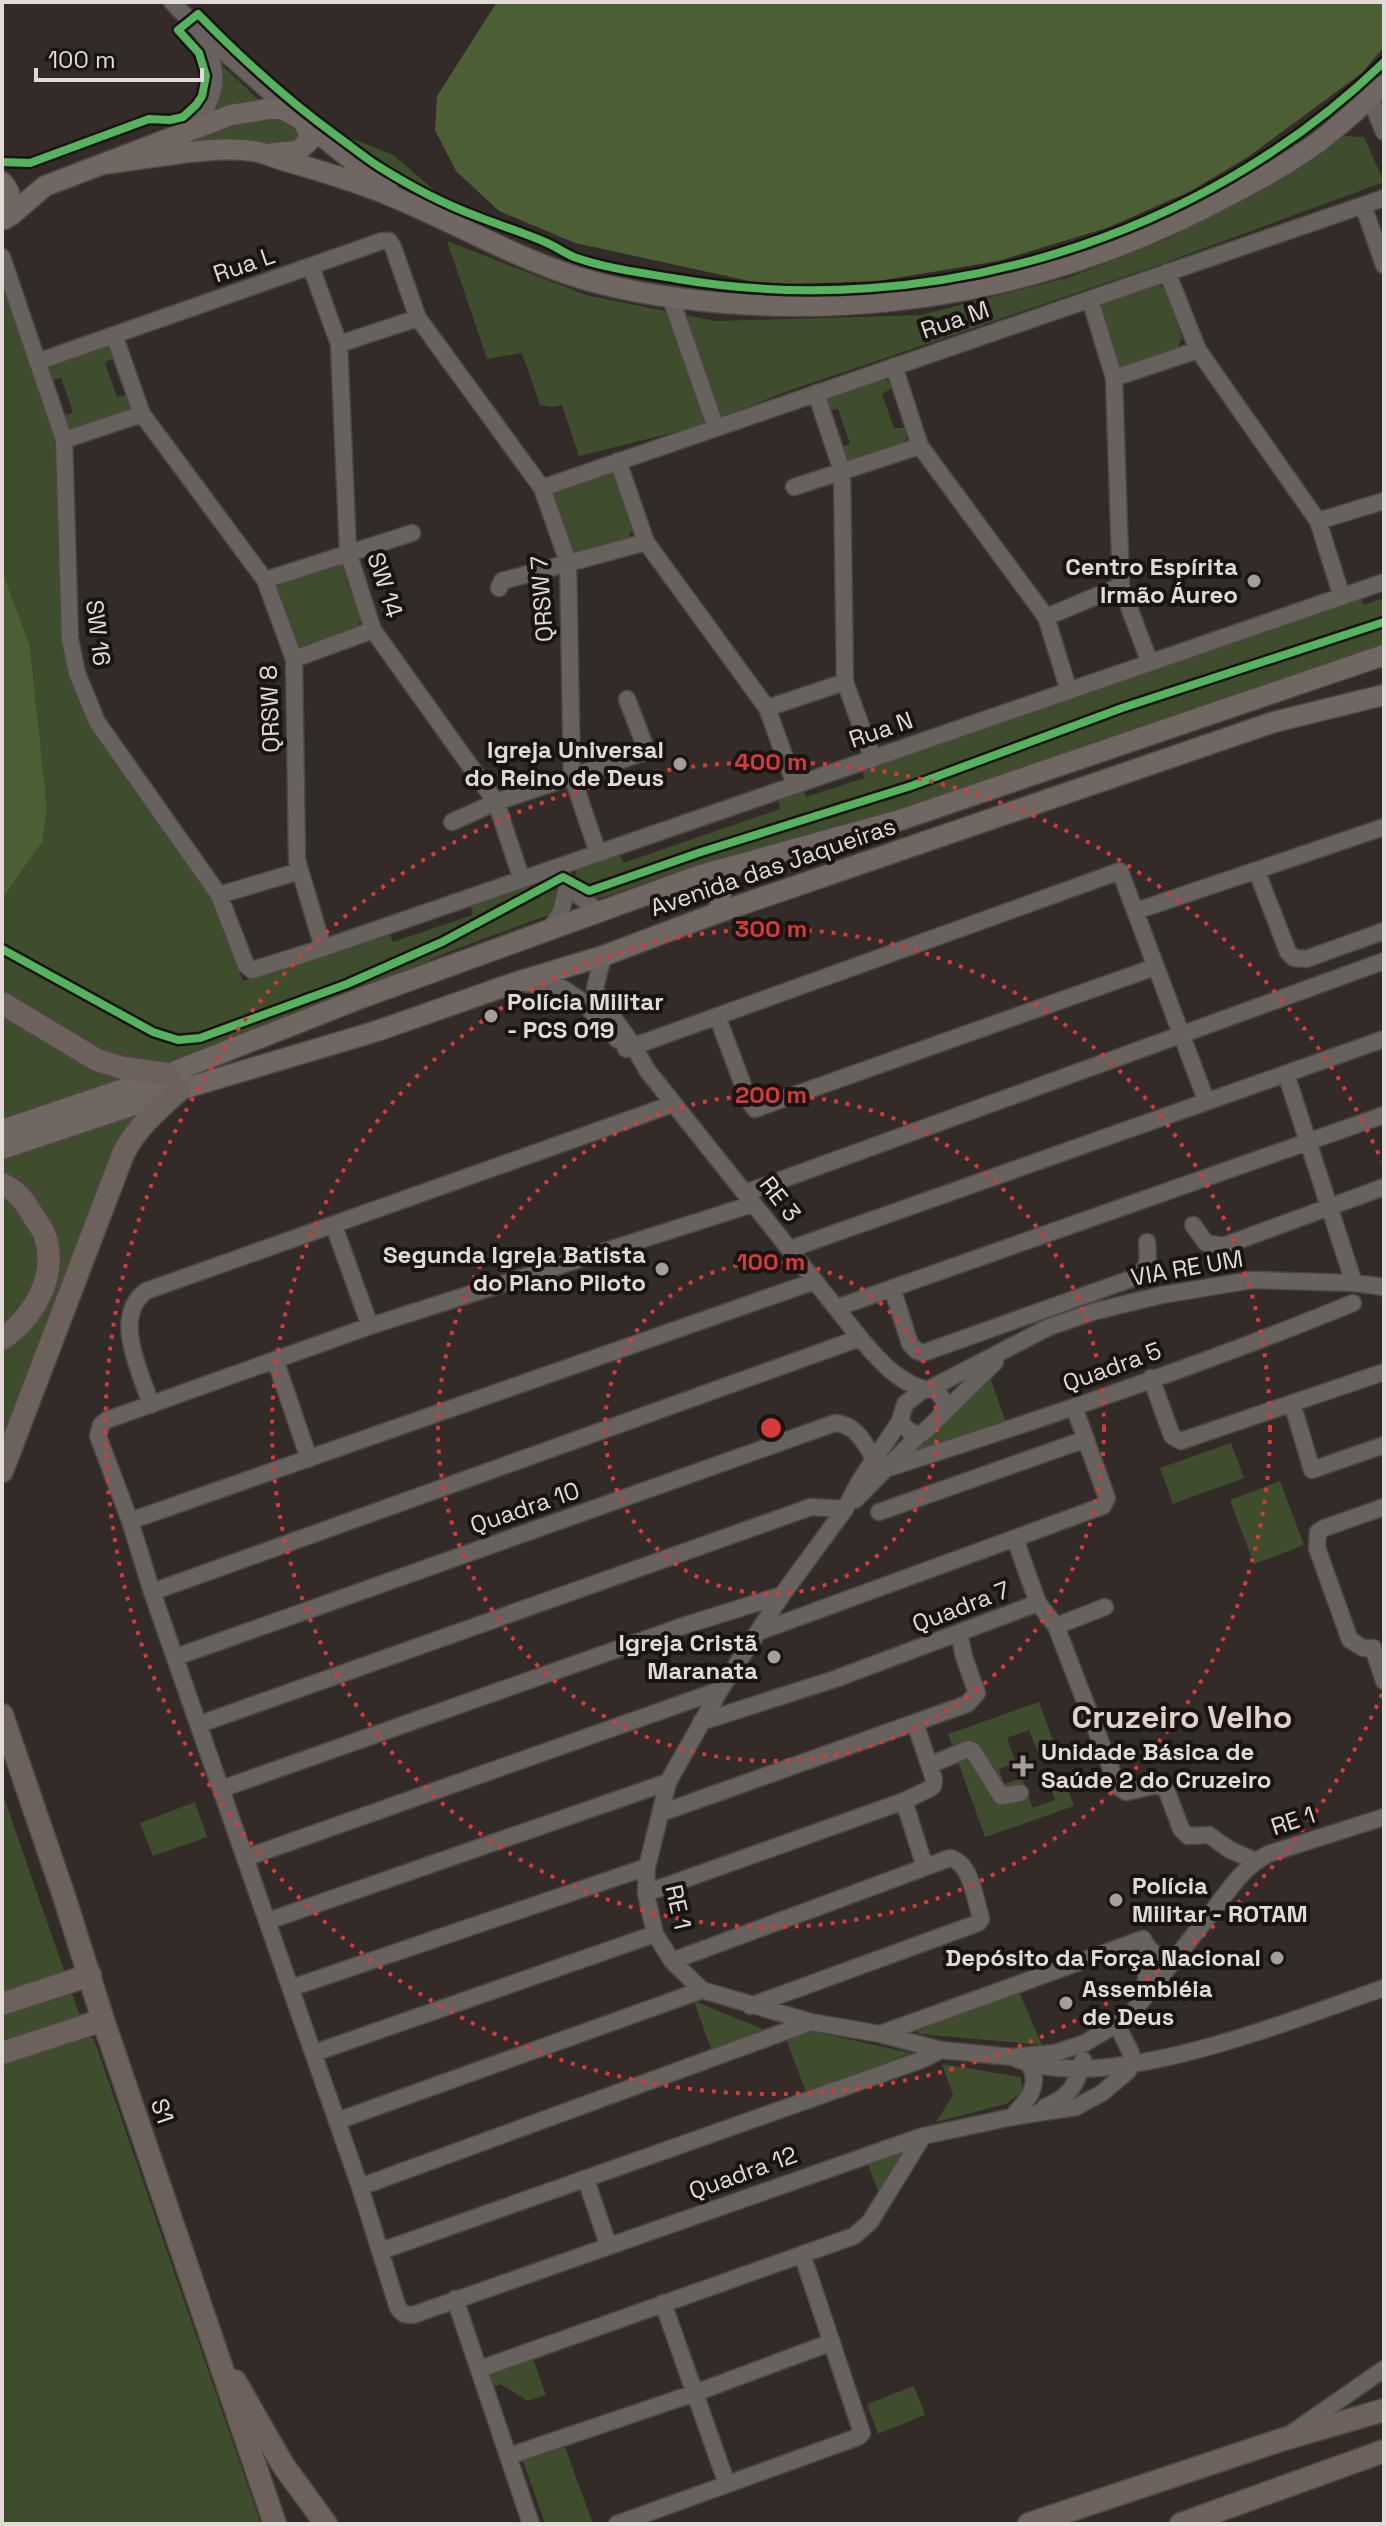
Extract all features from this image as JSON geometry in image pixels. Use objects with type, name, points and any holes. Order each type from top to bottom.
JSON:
[{"type":"highway","points":[[2,1003],[97,1060],[174,1082],[131,1138],[123,1154],[2,1471]]},
{"type":"highway","points":[[2,1184],[24,1200],[45,1235],[48,1254],[46,1278],[33,1312],[2,1339]]},
{"type":"highway","name":"S1","points":[[2,1715],[275,2524]]},
{"type":"highway","points":[[2,2004],[90,1975]]},
{"type":"highway","points":[[2,2053],[103,2020]]},
{"type":"highway","points":[[212,2342],[283,2465],[326,2524]]},
{"type":"highway","points":[[1029,2524],[1281,2440],[1384,2410]]},
{"type":"highway","points":[[1384,2420],[1384,2429]]},
{"type":"highway","points":[[1181,2524],[1384,2451]]},
{"type":"highway","points":[[1063,2524],[1095,2502]]},
{"type":"main road","points":[[254,151],[400,199],[567,274],[671,299],[751,305],[855,305],[986,288],[1114,248],[1194,214],[1273,172],[1318,142],[1377,91]]},
{"type":"main road","points":[[4,222],[45,186],[231,115],[269,109],[282,109],[302,120],[400,199]]},
{"type":"main road","points":[[103,164],[216,150],[298,151],[308,142],[308,130],[302,120]]},
{"type":"main road","points":[[2,182],[45,186]]},
{"type":"main road","points":[[2,182],[8,190],[12,208],[4,222]]},
{"type":"main road","name":"Avenida das Jaqueiras","points":[[174,1082],[399,986],[701,875],[900,820],[1384,655]]},
{"type":"main road","name":"Avenida das Jaqueiras","points":[[174,1082],[403,1022],[603,956],[717,913],[1274,722],[1384,695]]},
{"type":"main road","points":[[701,875],[715,884],[722,895],[722,904],[717,913]]},
{"type":"main road","points":[[399,986],[390,997],[390,1006],[393,1014],[403,1022]]},
{"type":"main road","points":[[2,1130],[174,1082]]},
{"type":"main road","points":[[2,1149],[174,1082]]},
{"type":"street","points":[[172,2],[200,31],[302,120]]},
{"type":"street","points":[[195,129],[216,84],[214,61],[200,31]]},
{"type":"street","points":[[1377,91],[1384,132]]},
{"type":"street","name":"Rua M","points":[[542,488],[1384,198]]},
{"type":"street","points":[[1363,205],[1384,265]]},
{"type":"street","name":"Rua L","points":[[37,362],[387,241],[393,247],[418,318]]},
{"type":"street","name":"SW 16","points":[[2,257],[64,440],[70,639],[77,673],[97,722],[219,895],[246,965],[257,970]]},
{"type":"street","name":"SW 14","points":[[311,267],[339,344],[348,552],[373,630],[496,802],[522,880]]},
{"type":"street","points":[[1167,272],[1198,350],[1318,521],[1342,597]]},
{"type":"street","points":[[671,299],[716,428]]},
{"type":"street","points":[[1090,299],[1114,378],[1121,586],[1150,663]]},
{"type":"street","points":[[339,344],[418,318]]},
{"type":"street","name":"QRSW 7","points":[[418,318],[542,488],[568,562],[572,776],[598,853]]},
{"type":"street","name":"QRSW 8","points":[[114,335],[142,414],[265,580],[294,659],[300,871],[323,948]]},
{"type":"street","points":[[1114,378],[1198,350]]},
{"type":"street","points":[[894,366],[920,446],[1046,617],[1069,691]]},
{"type":"street","points":[[816,393],[842,471],[845,682],[873,759]]},
{"type":"street","points":[[64,440],[142,414]]},
{"type":"street","points":[[794,487],[920,446]]},
{"type":"street","points":[[618,461],[646,542],[767,708],[795,785]]},
{"type":"street","points":[[1318,521],[1384,501]]},
{"type":"street","points":[[265,580],[412,533]]},
{"type":"street","points":[[499,588],[502,581],[646,542]]},
{"type":"street","name":"Rua N","points":[[257,970],[1384,582]]},
{"type":"street","points":[[1046,617],[1121,586]]},
{"type":"street","points":[[294,659],[373,630]]},
{"type":"street","points":[[767,708],[845,682]]},
{"type":"street","points":[[452,822],[496,802],[645,752],[627,699]]},
{"type":"street","points":[[1136,911],[1384,827]]},
{"type":"street","points":[[559,867],[567,887],[601,913]]},
{"type":"street","points":[[219,895],[300,871]]},
{"type":"street","points":[[632,1050],[717,1016],[1120,871],[1206,1100]]},
{"type":"street","points":[[1257,872],[1288,952],[1294,958],[1306,959],[1384,931]]},
{"type":"street","points":[[549,931],[561,912],[567,887]]},
{"type":"street","name":"RE 3","points":[[603,956],[595,988],[632,1050],[860,1338],[887,1368],[907,1383],[928,1389]]},
{"type":"street","points":[[381,2251],[98,1430],[107,1420],[370,1326],[749,1198],[1180,1034],[1384,961]]},
{"type":"street","points":[[717,1016],[749,1101],[755,1109],[1155,967]]},
{"type":"street","name":"RE 3","points":[[517,982],[562,988],[583,1002],[632,1050]]},
{"type":"street","points":[[790,1249],[1384,1039]]},
{"type":"street","points":[[1286,1074],[1354,1283]]},
{"type":"street","points":[[151,1405],[129,1332],[130,1314],[141,1294],[673,1104]]},
{"type":"street","points":[[836,1308],[1384,1115]]},
{"type":"street","points":[[1193,1225],[1206,1243],[1223,1246],[1384,1187]]},
{"type":"street","points":[[334,1226],[370,1326]]},
{"type":"street","points":[[892,1288],[910,1344],[923,1353],[1139,1276],[1149,1260],[1147,1242]]},
{"type":"street","name":"VIA RE UM","points":[[928,1389],[1049,1327],[1162,1295],[1252,1280],[1354,1283],[1384,1287]]},
{"type":"street","points":[[130,1521],[815,1281]]},
{"type":"street","name":"Quadra 5","points":[[880,1465],[1074,1407],[1269,1338],[1353,1303]]},
{"type":"street","name":"Quadra 10","points":[[152,1592],[860,1338]]},
{"type":"street","name":"VIA RE UM","points":[[946,1410],[1007,1350]]},
{"type":"street","points":[[276,1362],[309,1459]]},
{"type":"street","name":"RE 3","points":[[887,1368],[900,1416]]},
{"type":"street","points":[[1151,1378],[1176,1441],[1384,1372]]},
{"type":"street","points":[[928,1389],[941,1395],[946,1410],[935,1424],[919,1435],[906,1429],[900,1416],[905,1404],[928,1389]]},
{"type":"street","points":[[1292,1403],[1312,1470],[1384,1445]]},
{"type":"street","points":[[758,1632],[1099,1508],[1107,1498],[1074,1407]]},
{"type":"street","name":"RE 1","points":[[880,1465],[900,1416]]},
{"type":"street","name":"Quadra 10","points":[[176,1657],[835,1423],[848,1425],[855,1431],[880,1465]]},
{"type":"street","name":"RE 1","points":[[919,1435],[859,1482],[845,1509],[782,1595],[720,1690],[668,1782],[647,1867],[646,1893],[655,1934],[672,1961],[702,1990],[811,2022],[880,2034],[941,2050],[1012,2057],[1055,2053],[1085,2043],[1117,2025],[1145,1997],[1249,1866],[1268,1854],[1384,1817]]},
{"type":"street","points":[[879,1512],[1086,1439]]},
{"type":"street","points":[[200,1724],[811,1507],[845,1509]]},
{"type":"street","points":[[1384,1507],[1324,1528],[1318,1532],[1317,1538],[1317,1548],[1350,1640],[1363,1648],[1373,1648],[1384,1681]]},
{"type":"street","points":[[1015,1539],[1038,1603]]},
{"type":"street","points":[[221,1789],[686,1625],[782,1595]]},
{"type":"street","name":"Quadra 7","points":[[701,1722],[835,1679],[1038,1603],[1056,1626],[1118,1787],[1126,1792],[1154,1785],[1163,1786],[1184,1833],[1193,1837],[1209,1835],[1249,1866]]},
{"type":"street","points":[[1056,1626],[1105,1607]]},
{"type":"street","points":[[661,1813],[967,1704],[977,1693],[959,1633]]},
{"type":"street","points":[[245,1858],[720,1690]]},
{"type":"street","points":[[646,1893],[904,1801],[933,1786],[932,1772],[915,1723]]},
{"type":"street","points":[[932,1772],[968,1749],[973,1751],[1001,1796],[1020,1793]]},
{"type":"street","points":[[268,1921],[668,1782]]},
{"type":"street","points":[[904,1801],[925,1867]]},
{"type":"street","points":[[672,1961],[950,1858],[964,1866],[980,1921],[750,2006]]},
{"type":"street","points":[[291,1988],[647,1867]]},
{"type":"street","points":[[314,2053],[655,1934]]},
{"type":"street","points":[[880,2034],[1143,1939],[1148,1949],[1157,1955],[1176,1957]]},
{"type":"street","points":[[1145,1997],[1148,1949]]},
{"type":"street","name":"RE 1","points":[[1012,2057],[1029,2064],[1081,2070],[1131,2063],[1195,2051],[1384,1988]]},
{"type":"street","points":[[337,2121],[702,1990]]},
{"type":"street","points":[[360,2187],[811,2022]]},
{"type":"street","points":[[1019,2116],[1076,2107],[1102,2093],[1128,2071],[1131,2063],[1128,2043],[1117,2025]]},
{"type":"street","points":[[1019,2116],[1065,2098],[1077,2082],[1085,2043]]},
{"type":"street","name":"Quadra 12","points":[[941,2050],[921,2060],[381,2251],[398,2308],[404,2314],[413,2315],[608,2244],[923,2136],[1019,2116]]},
{"type":"street","points":[[1019,2116],[1035,2083],[1029,2064]]},
{"type":"street","points":[[480,2369],[854,2236],[865,2228],[923,2136]]},
{"type":"street","points":[[586,2180],[608,2244]]},
{"type":"street","points":[[617,2524],[861,2435],[863,2431],[802,2254]]},
{"type":"street","points":[[455,2299],[531,2524]]},
{"type":"street","points":[[663,2303],[727,2484]]},
{"type":"street","points":[[509,2456],[695,2393],[832,2342]]},
{"type":"street","points":[[1281,2440],[1384,2369]]},
{"type":"green space","points":[[497,2],[1384,2],[1384,47],[1362,73],[1248,157],[1191,191],[1107,228],[998,261],[878,281],[768,285],[575,243],[499,211],[456,171],[435,130],[437,96]]},
{"type":"green space","points":[[219,62],[264,105],[210,118],[221,91]]},
{"type":"green space","points":[[264,116],[284,122],[300,133],[296,147],[157,152],[223,125]]},
{"type":"green space","points":[[1345,136],[1364,137],[1384,182],[1156,266],[788,391],[696,427],[579,456],[562,405],[540,405],[522,353],[487,359],[447,241],[586,295],[715,321],[921,315],[1070,277],[1170,238]]},
{"type":"green space","points":[[347,137],[392,154],[469,220],[385,180],[339,139]]},
{"type":"green space","points":[[2,281],[56,438],[83,708],[99,741],[211,896],[243,981],[389,932],[393,942],[473,915],[470,904],[543,879],[552,881],[559,893],[551,914],[451,951],[296,1018],[163,1063],[111,1058],[2,996],[2,899],[43,841],[47,807],[30,646],[2,570]]},
{"type":"green space","points":[[1156,283],[1166,290],[1182,337],[1178,348],[1122,367],[1118,364],[1099,305]]},
{"type":"green space","points":[[103,345],[113,350],[115,357],[105,363],[117,397],[128,395],[130,406],[127,411],[74,429],[66,426],[64,416],[73,412],[61,378],[51,380],[48,368],[50,364]]},
{"type":"green space","points":[[885,378],[893,387],[882,394],[894,428],[906,428],[907,438],[901,445],[847,460],[843,458],[841,447],[850,444],[838,409],[829,411],[825,399]]},
{"type":"green space","points":[[612,472],[634,527],[628,538],[581,555],[571,553],[551,494],[553,490]]},
{"type":"green space","points":[[341,563],[360,619],[358,628],[301,650],[297,648],[276,595],[277,588],[283,581]]},
{"type":"green space","points":[[2,570],[30,646],[47,807],[43,841],[2,899]]},
{"type":"green space","points":[[1361,598],[1364,605],[1384,598],[1384,648],[1137,733],[1087,744],[1040,766],[774,849],[692,867],[601,898],[589,896],[577,885],[578,868],[619,853],[623,863],[780,809],[778,798],[803,789],[806,797],[864,778],[862,769]]},
{"type":"green space","points":[[2,1010],[140,1076],[2,1125]]},
{"type":"green space","points":[[147,1109],[2,1455],[2,1350],[36,1321],[56,1281],[14,1179],[2,1173],[2,1160]]},
{"type":"green space","points":[[2,1193],[17,1205],[37,1238],[38,1277],[26,1307],[2,1329]]},
{"type":"green space","points":[[990,1377],[1007,1425],[900,1462]]},
{"type":"green space","points":[[1231,1443],[1244,1478],[1173,1504],[1160,1468]]},
{"type":"green space","points":[[1280,1481],[1304,1545],[1254,1564],[1230,1500]]},
{"type":"green space","points":[[1039,1702],[1058,1754],[1041,1760],[1029,1730],[1007,1738],[1016,1763],[999,1769],[1004,1784],[1022,1778],[1033,1808],[1055,1800],[1047,1777],[1062,1773],[1074,1806],[985,1837],[948,1734]]},
{"type":"green space","points":[[2,1792],[66,1976],[2,1998]]},
{"type":"green space","points":[[195,1802],[207,1837],[153,1856],[140,1823]]},
{"type":"green space","points":[[1017,1987],[1042,2045],[920,2034],[912,2027]]},
{"type":"green space","points":[[70,1988],[81,2019],[2,2046],[2,2011]]},
{"type":"green space","points":[[694,2001],[770,2032],[712,2052]]},
{"type":"green space","points":[[807,2030],[911,2053],[806,2092],[786,2039]]},
{"type":"green space","points":[[84,2034],[94,2039],[261,2524],[2,2524],[2,2062]]},
{"type":"green space","points":[[942,2064],[1021,2077],[1022,2092],[1006,2104],[936,2122],[953,2095]]},
{"type":"green space","points":[[909,2150],[881,2198],[868,2165]]},
{"type":"green space","points":[[533,2359],[546,2395],[528,2401],[500,2384],[493,2387],[490,2374]]},
{"type":"green space","points":[[914,2386],[925,2415],[878,2434],[867,2404]]},
{"type":"green space","points":[[565,2447],[593,2524],[545,2524],[523,2461]]},
{"type":"cycle path","points":[[2,162],[30,163],[149,119],[183,117],[202,96],[206,76],[199,53],[178,30],[198,14],[283,94],[375,164],[440,200],[545,242],[574,257],[612,268],[678,279],[773,289],[869,288],[964,276],[1056,253],[1146,220],[1232,177],[1311,124],[1384,62]]},
{"type":"cycle path","points":[[2,949],[153,1032],[178,1040],[200,1038],[347,984],[442,942],[563,877],[589,891],[911,786],[1122,708],[1384,622]]},
{"type":"place","name":"Centro Espírita Irmão Áureo","points":[[1254,581]]},
{"type":"place","name":"Igreja Universal do Reino de Deus","points":[[680,764]]},
{"type":"place","name":"Polícia Militar - PCS 019","points":[[491,1016]]},
{"type":"place","name":"Segunda Igreja Batista do Plano Piloto","points":[[662,1269]]},
{"type":"place","name":"Igreja Cristã Maranata","points":[[774,1657]]},
{"type":"place","name":"Unidade Básica de Saúde 2 do Cruzeiro","points":[[1023,1766]]},
{"type":"place","name":"Polícia Militar - ROTAM","points":[[1116,1900]]},
{"type":"place","name":"Depósito da Força Nacional","points":[[1277,1958]]},
{"type":"place","name":"Assembléia de Deus","points":[[1066,2003]]},
{"type":"district","name":"Cruzeiro Velho","points":[[1182,1717]]}]
